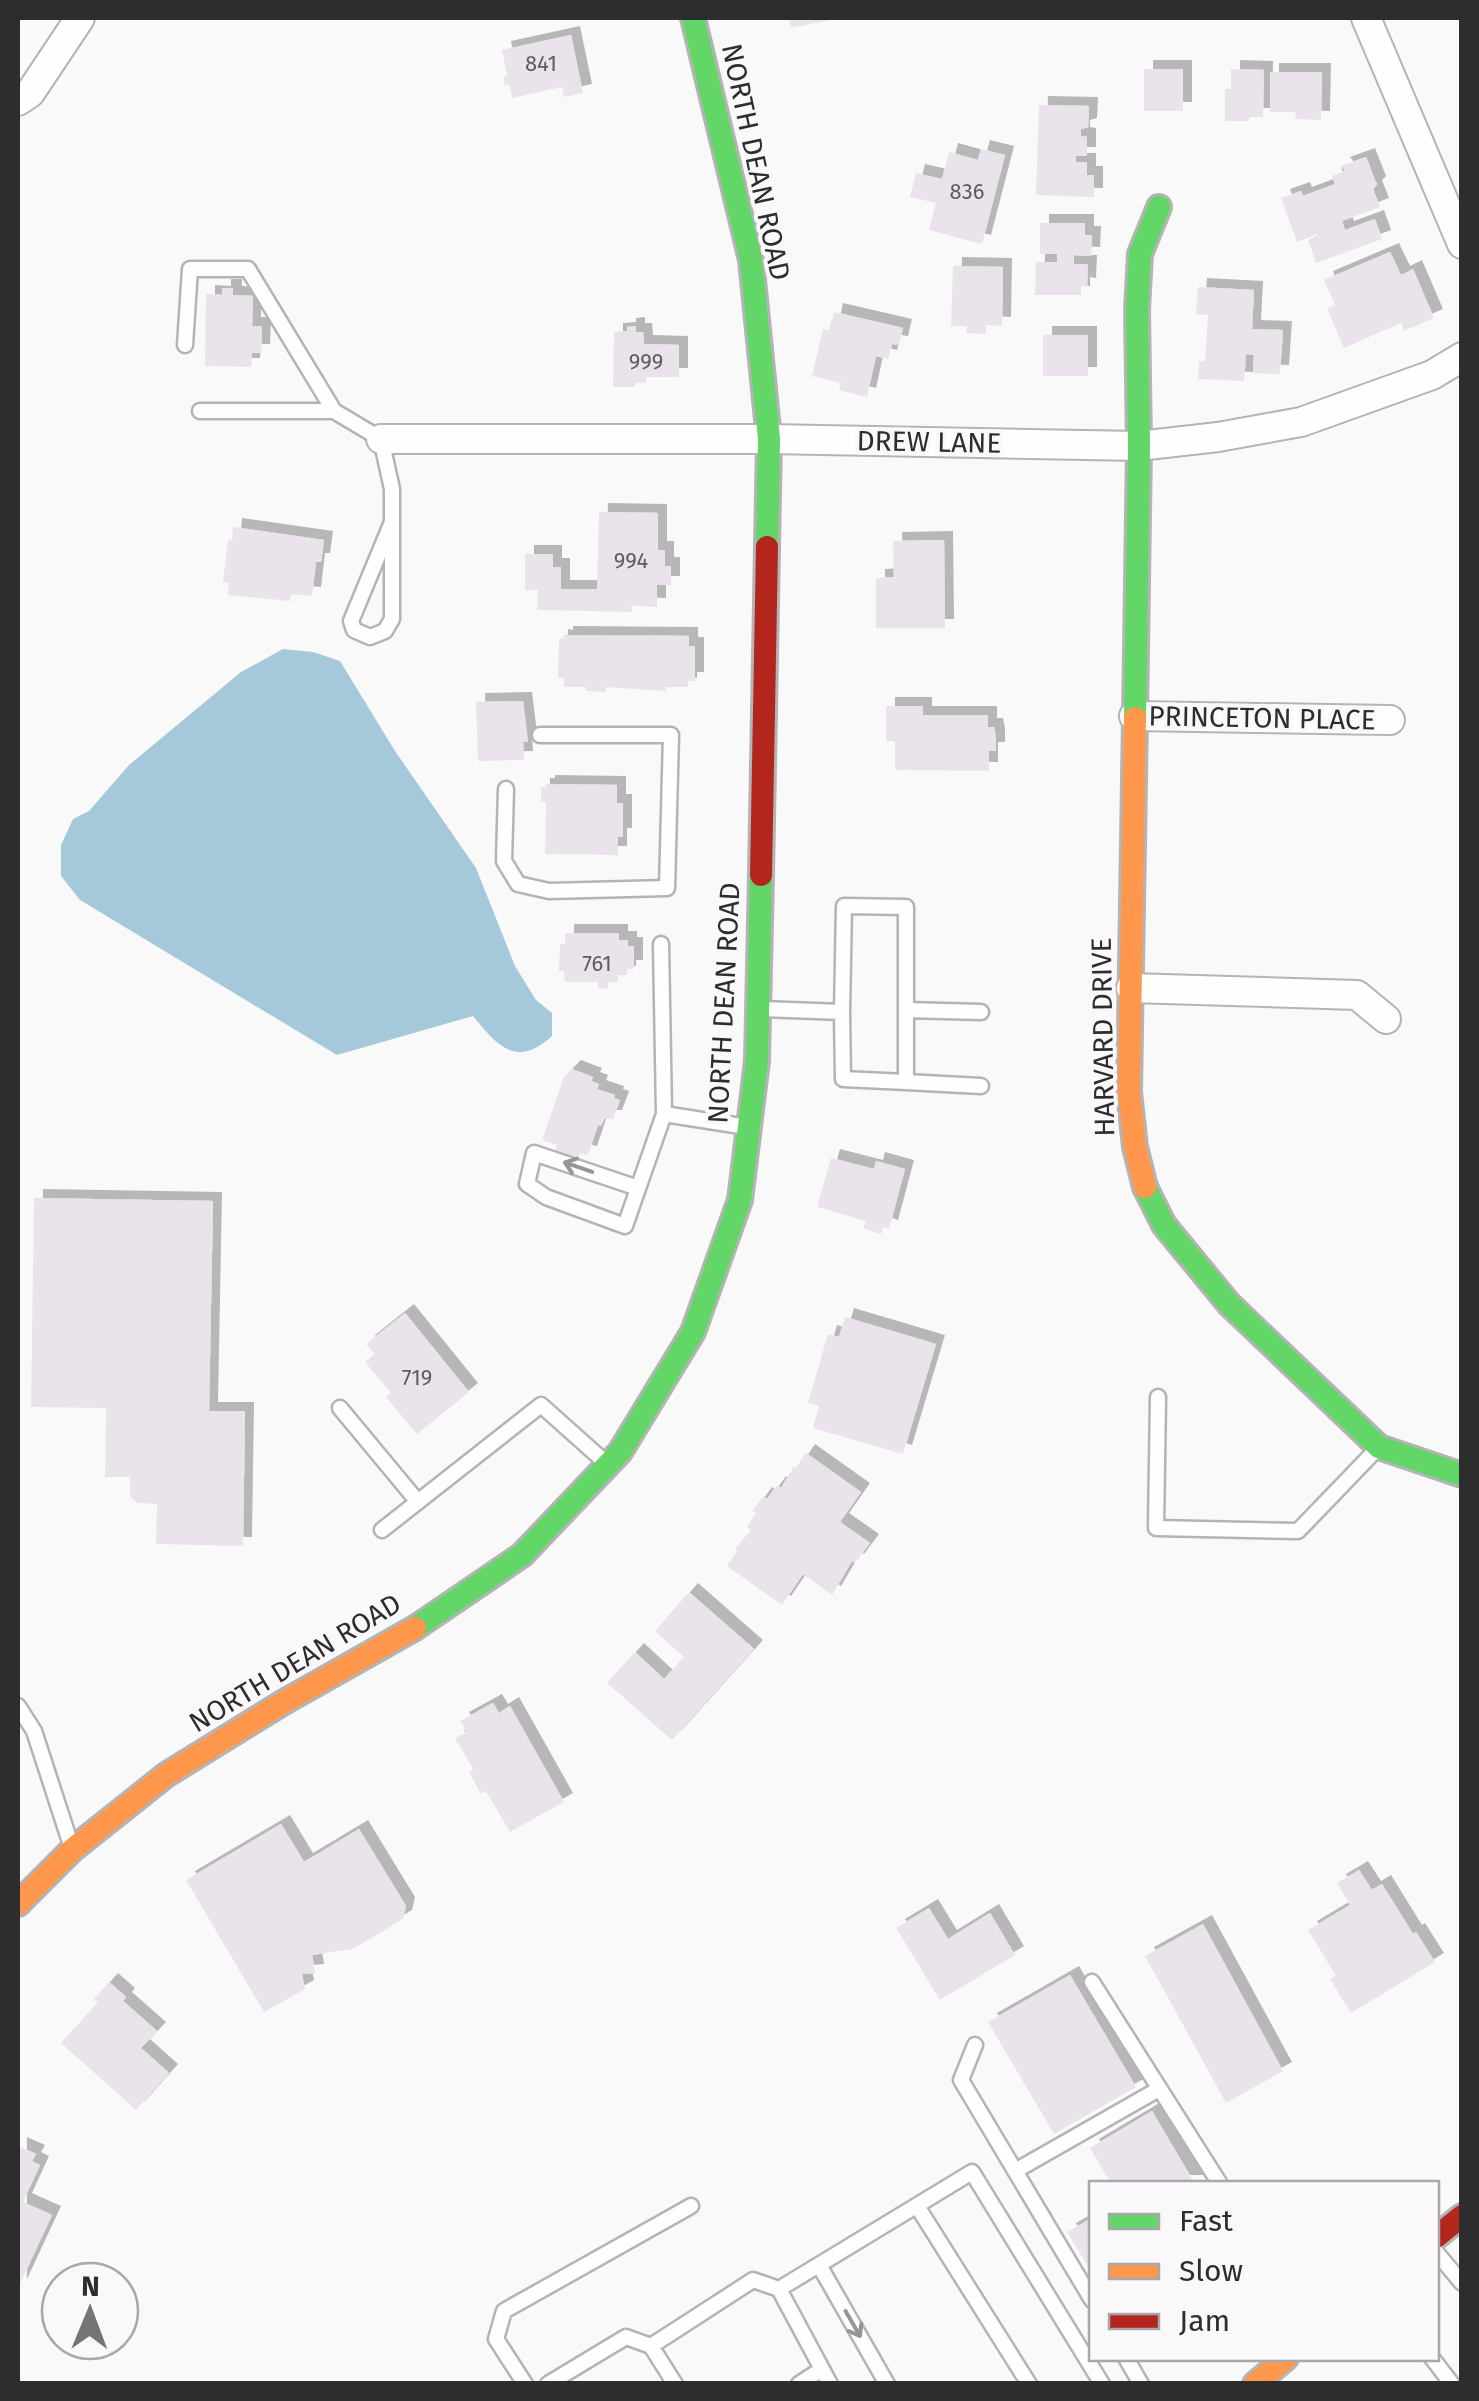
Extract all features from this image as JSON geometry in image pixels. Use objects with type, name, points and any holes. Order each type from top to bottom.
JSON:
[{"type":"street","points":[[18,101],[30,93],[80,18]]},
{"type":"street","name":"NORTH DEAN ROAD","points":[[18,1904],[72,1849],[166,1775],[284,1702],[406,1634],[522,1555],[620,1452],[693,1332],[740,1200],[757,1062],[769,438],[751,260],[693,18]]},
{"type":"street","points":[[1366,18],[1462,244]]},
{"type":"street","name":"HARVARD DRIVE","points":[[1159,207],[1140,254],[1130,988],[1130,1092],[1135,1147],[1146,1188],[1164,1225],[1229,1304],[1379,1446],[1462,1476]]},
{"type":"street","name":"DREW LANE","points":[[381,439],[769,438],[1139,446],[1300,422],[1432,375],[1462,357]]},
{"type":"street","name":"PRINCETON PLACE","points":[[1134,716],[1390,720]]},
{"type":"street","points":[[1130,988],[1358,994],[1386,1019]]},
{"type":"street","points":[[1439,2234],[1462,2216]]},
{"type":"street","points":[[1255,2384],[1282,2361]]},
{"type":"lane","points":[[186,345],[190,269],[248,269],[334,411],[381,439],[392,489],[392,522],[392,619],[385,631],[370,637],[354,630],[351,620],[392,522]]},
{"type":"lane","points":[[200,411],[334,411]]},
{"type":"lane","points":[[506,789],[504,861],[518,884],[550,891],[667,888],[670,735],[540,735]]},
{"type":"lane","points":[[906,1082],[906,907],[844,906],[844,1079],[981,1086]]},
{"type":"lane","points":[[638,1188],[534,1153],[528,1169],[527,1184],[546,1197],[625,1226],[664,1114],[661,944]]},
{"type":"lane","points":[[758,1009],[842,1012]]},
{"type":"lane","points":[[906,1010],[981,1012]]},
{"type":"lane","points":[[664,1114],[749,1127]]},
{"type":"lane","points":[[1158,1397],[1156,1528],[1298,1531],[1379,1446]]},
{"type":"lane","points":[[382,1530],[541,1405],[608,1465]]},
{"type":"lane","points":[[340,1408],[418,1502]]},
{"type":"lane","points":[[18,1706],[34,1731],[72,1849]]},
{"type":"lane","points":[[1092,1982],[1218,2181]]},
{"type":"lane","points":[[975,2045],[961,2080],[1089,2295]]},
{"type":"lane","points":[[1015,2172],[1159,2089]]},
{"type":"lane","points":[[780,2290],[972,2172],[1102,2384]]},
{"type":"lane","points":[[525,2384],[496,2340],[504,2311],[691,2206]]},
{"type":"lane","points":[[917,2206],[1029,2384]]},
{"type":"lane","points":[[1439,2256],[1462,2283]]},
{"type":"lane","points":[[819,2265],[887,2384]]},
{"type":"lane","points":[[651,2346],[752,2280],[780,2290],[830,2384]]},
{"type":"lane","points":[[548,2384],[626,2336],[651,2346],[675,2384]]},
{"type":"lane","points":[[1128,2361],[1141,2384]]},
{"type":"lane","points":[[1434,2361],[1452,2384]]},
{"type":"lane","points":[[799,2384],[822,2369]]},
{"type":"water","points":[[283,649],[313,652],[340,661],[395,751],[476,868],[515,966],[536,1000],[552,1013],[552,1036],[540,1046],[528,1051],[509,1050],[473,1016],[337,1055],[80,900],[61,876],[61,845],[73,819],[89,811],[129,765],[241,672]]},
{"type":"building","points":[[789,18],[834,18],[835,19],[791,28]]},
{"type":"building","points":[[571,35],[583,93],[564,97],[562,87],[512,98],[503,77],[507,76],[502,50]]},
{"type":"building","points":[[1144,69],[1183,69],[1183,111],[1144,111]]},
{"type":"building","points":[[1231,69],[1264,70],[1263,117],[1225,121],[1225,89],[1231,89]]},
{"type":"building","points":[[1270,72],[1322,72],[1321,120],[1295,119],[1296,112],[1270,112]]},
{"type":"building","points":[[1039,105],[1089,106],[1088,127],[1081,129],[1081,136],[1087,137],[1087,156],[1076,156],[1076,162],[1087,162],[1087,175],[1094,175],[1094,197],[1036,195]]},
{"type":"building","points":[[981,149],[1005,155],[982,244],[929,230],[936,203],[910,197],[916,173],[942,179],[949,152],[978,160]]},
{"type":"building","points":[[1366,157],[1377,185],[1373,189],[1380,207],[1342,221],[1345,230],[1375,219],[1382,239],[1316,263],[1308,240],[1326,231],[1297,242],[1281,198],[1301,191],[1303,196],[1335,184],[1332,176],[1345,171],[1341,166]]},
{"type":"building","points":[[1040,223],[1085,223],[1085,235],[1092,235],[1091,256],[1074,255],[1074,264],[1088,264],[1087,287],[1081,286],[1081,295],[1035,295],[1036,262],[1057,262],[1057,254],[1040,254]]},
{"type":"building","points":[[1390,252],[1401,275],[1413,269],[1434,318],[1404,331],[1401,323],[1344,348],[1327,308],[1335,305],[1324,280]]},
{"type":"building","points":[[953,266],[1003,267],[1002,326],[986,325],[986,334],[966,333],[967,326],[951,326]]},
{"type":"building","points":[[1198,287],[1254,290],[1252,329],[1283,330],[1280,374],[1253,373],[1254,355],[1246,354],[1244,381],[1198,379],[1199,361],[1205,361],[1208,315],[1196,314]]},
{"type":"building","points":[[222,288],[233,288],[233,295],[253,296],[252,326],[262,326],[261,353],[252,353],[251,367],[205,366],[206,294],[222,295]]},
{"type":"building","points":[[834,312],[903,328],[899,345],[892,344],[888,359],[876,356],[867,397],[839,390],[841,383],[812,376],[823,329],[830,331]]},
{"type":"building","points":[[636,326],[636,332],[643,332],[644,344],[679,345],[679,377],[646,377],[646,383],[635,383],[635,387],[613,387],[614,332]]},
{"type":"building","points":[[1043,335],[1088,335],[1088,376],[1043,376]]},
{"type":"building","points":[[599,512],[658,513],[658,550],[665,550],[665,566],[671,566],[671,585],[657,585],[657,607],[631,606],[632,612],[537,610],[538,590],[525,590],[525,554],[553,554],[553,567],[561,567],[561,589],[597,589]]},
{"type":"building","points":[[233,527],[324,540],[321,562],[316,562],[312,596],[291,594],[290,601],[228,595],[229,583],[223,582]]},
{"type":"building","points":[[944,540],[945,628],[876,628],[876,578],[894,577],[893,541]]},
{"type":"building","points":[[564,635],[689,636],[689,646],[695,646],[695,681],[688,681],[688,687],[666,687],[666,691],[606,687],[606,692],[564,687],[564,678],[558,678],[559,638],[564,639]]},
{"type":"building","points":[[523,701],[528,742],[523,742],[524,760],[478,761],[476,702]]},
{"type":"building","points":[[886,706],[923,706],[923,715],[988,715],[988,727],[994,727],[996,737],[996,751],[989,751],[989,771],[895,770],[895,741],[886,741]]},
{"type":"building","points":[[617,785],[617,803],[623,803],[623,837],[618,837],[618,855],[545,854],[546,802],[541,802],[541,787]]},
{"type":"building","points":[[565,933],[619,933],[619,940],[628,940],[628,946],[634,946],[634,969],[627,969],[627,975],[618,975],[618,982],[608,983],[608,989],[598,988],[598,982],[565,982],[564,971],[559,971],[560,944],[565,944]]},
{"type":"building","points":[[572,1069],[593,1077],[591,1081],[599,1084],[597,1089],[620,1100],[613,1119],[604,1119],[598,1125],[588,1155],[580,1153],[578,1159],[555,1151],[557,1145],[542,1140],[564,1077]]},
{"type":"building","points":[[831,1158],[874,1169],[876,1161],[905,1169],[889,1229],[883,1227],[881,1234],[863,1228],[866,1221],[817,1207]]},
{"type":"building","points":[[34,1198],[213,1201],[209,1411],[245,1411],[243,1546],[156,1544],[157,1504],[137,1503],[130,1496],[130,1477],[105,1477],[106,1408],[31,1407]]},
{"type":"building","points":[[405,1313],[469,1392],[417,1434],[386,1397],[391,1393],[365,1362],[375,1354],[366,1344]]},
{"type":"building","points":[[845,1317],[936,1344],[903,1454],[813,1428],[819,1406],[808,1403],[828,1334],[839,1337]]},
{"type":"building","points":[[806,1453],[861,1492],[840,1522],[870,1543],[855,1563],[852,1561],[832,1595],[803,1574],[782,1605],[727,1566],[751,1530],[747,1527],[756,1513],[752,1511],[763,1496],[767,1499],[777,1485],[781,1488]]},
{"type":"building","points":[[689,1592],[754,1649],[672,1740],[607,1683],[635,1652],[664,1679],[684,1657],[655,1631]]},
{"type":"building","points":[[493,1703],[499,1713],[510,1706],[564,1802],[510,1832],[486,1791],[481,1794],[469,1772],[473,1769],[455,1738],[467,1732],[460,1721]]},
{"type":"building","points":[[281,1824],[304,1862],[359,1829],[406,1906],[403,1919],[353,1949],[312,1955],[315,1973],[302,1974],[305,1989],[264,2012],[186,1880]]},
{"type":"building","points":[[1359,1870],[1372,1890],[1382,1884],[1435,1962],[1351,2013],[1330,1979],[1336,1976],[1308,1930],[1350,1905],[1337,1883]]},
{"type":"building","points":[[929,1908],[948,1939],[990,1913],[1015,1955],[940,2000],[896,1928]]},
{"type":"building","points":[[1203,1924],[1283,2071],[1226,2103],[1145,1956]]},
{"type":"building","points":[[1070,1975],[1136,2087],[1054,2134],[988,2022]]},
{"type":"building","points":[[109,1982],[126,1997],[123,2001],[157,2031],[141,2048],[169,2073],[136,2110],[61,2043],[98,2002],[94,1999]]},
{"type":"building","points":[[1152,2111],[1193,2181],[1109,2181],[1090,2148]]},
{"type":"building","points":[[18,2146],[36,2154],[32,2161],[40,2165],[23,2202],[52,2215],[18,2288]]},
{"type":"building","points":[[1089,2220],[1089,2268],[1067,2232]]},
{"type":"traffic: fast","points":[[693,18],[751,260],[769,439],[767,547]]},
{"type":"traffic: fast","points":[[1135,718],[1137,310],[1140,254],[1159,207]]},
{"type":"traffic: fast","points":[[415,1628],[522,1555],[620,1452],[693,1332],[740,1200],[757,1061],[761,875]]},
{"type":"traffic: fast","points":[[1145,1187],[1164,1225],[1229,1304],[1379,1447],[1462,1475]]},
{"type":"traffic: slow","points":[[1135,718],[1129,1092],[1135,1147],[1145,1187]]},
{"type":"traffic: slow","points":[[18,1904],[73,1849],[166,1775],[415,1628]]},
{"type":"traffic: slow","points":[[1255,2384],[1282,2361]]},
{"type":"traffic: jam","points":[[761,875],[767,547]]},
{"type":"traffic: jam","points":[[1439,2235],[1462,2216]]}]
